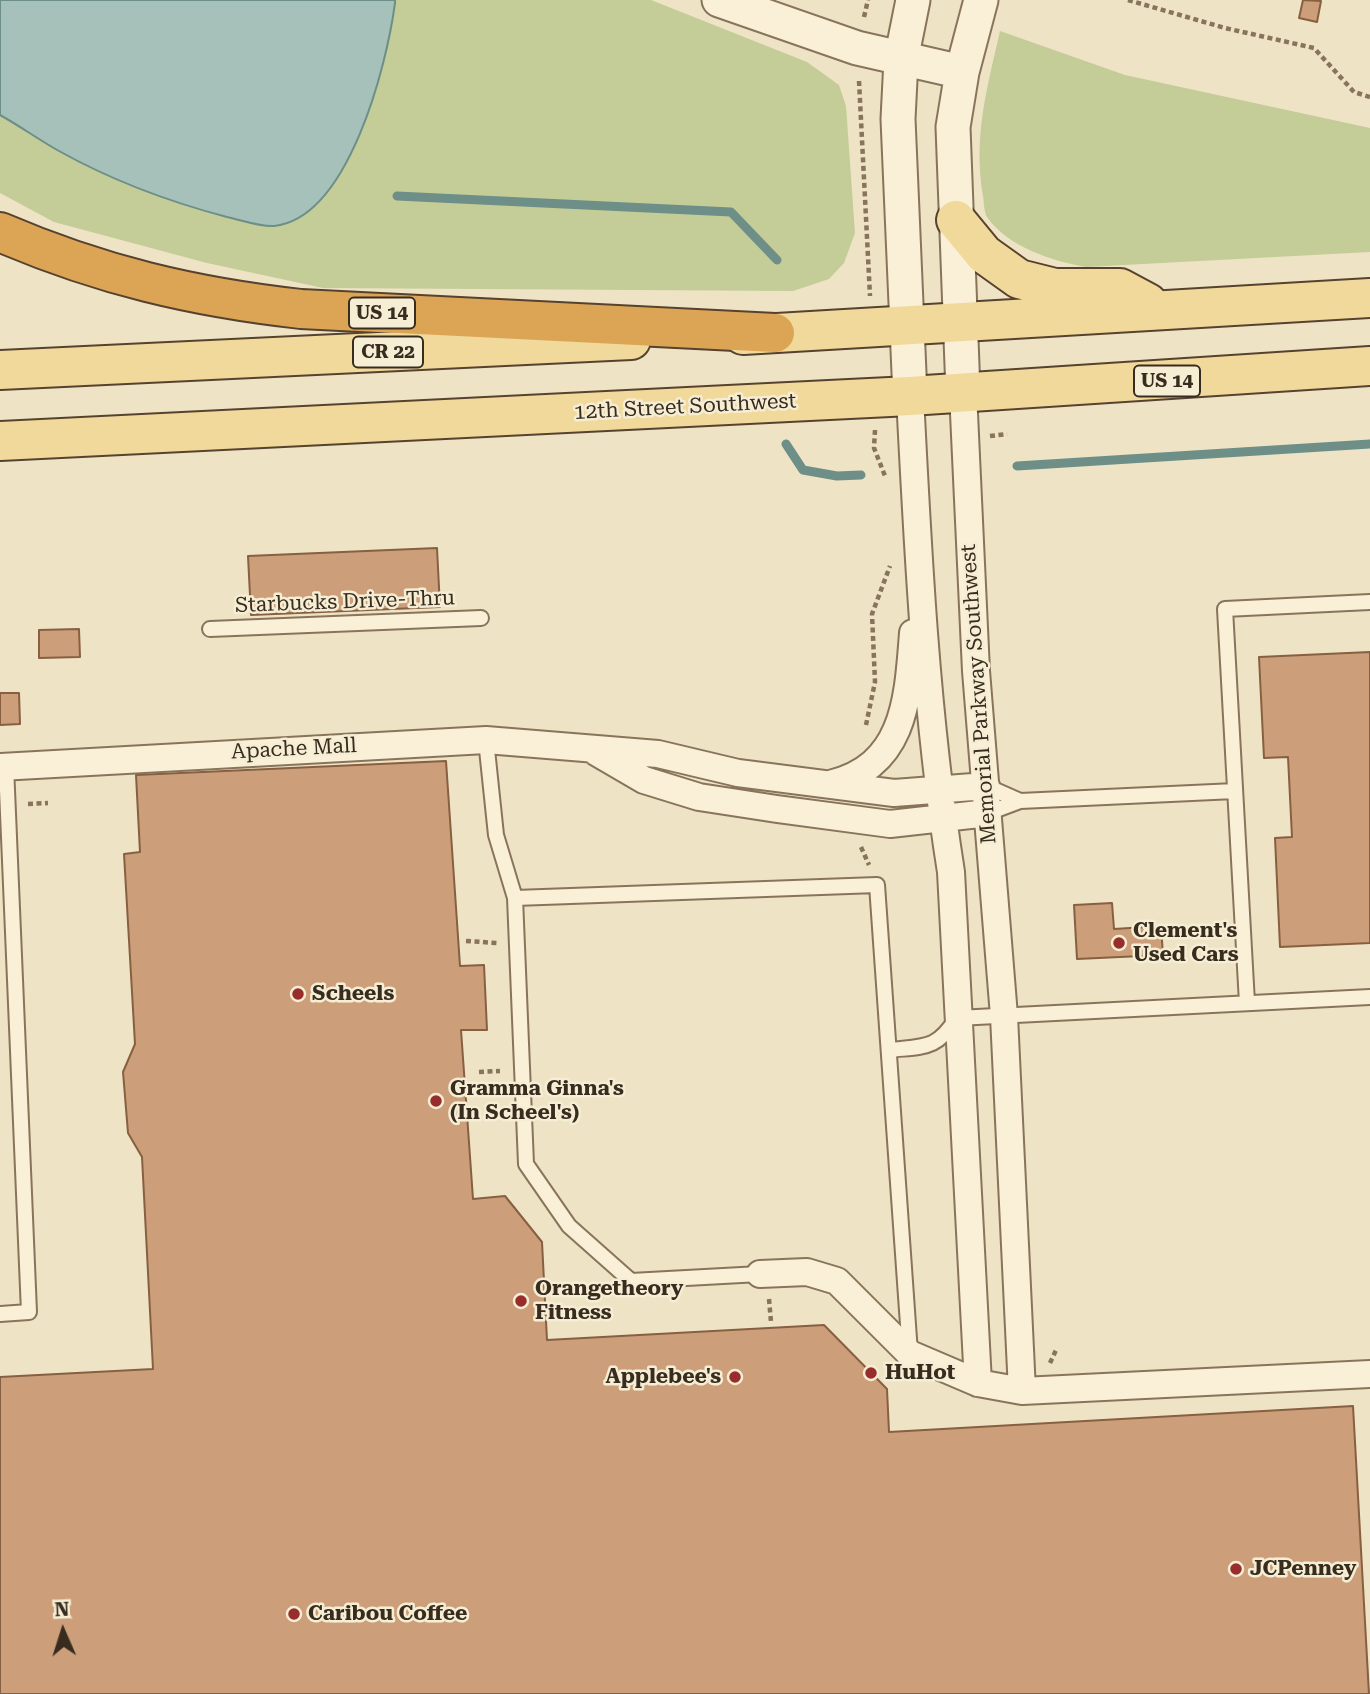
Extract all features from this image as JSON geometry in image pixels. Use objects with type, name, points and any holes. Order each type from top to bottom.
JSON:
[{"type":"highway","name":"US 14","points":[[0,232],[114,276],[242,303],[301,309],[775,333]]},
{"type":"main road","points":[[956,220],[984,254],[1019,279],[1055,288],[1120,288],[1165,312]]},
{"type":"main road","name":"US 14","points":[[775,333],[1370,298]]},
{"type":"main road","name":"CR 22","points":[[0,370],[775,333]]},
{"type":"main road","name":"12th Street Southwest","points":[[0,441],[910,396],[1370,366]]},
{"type":"street","points":[[719,0],[857,48],[962,72]]},
{"type":"street","name":"Memorial Parkway Southwest","points":[[913,0],[901,60],[889,326],[910,396],[906,557],[951,873],[978,1383]]},
{"type":"street","name":"Memorial Parkway Southwest","points":[[981,0],[962,72],[953,127],[976,671],[1004,1016],[1022,1391]]},
{"type":"street","points":[[825,786],[856,775],[895,736],[907,706],[906,557]]},
{"type":"street","name":"Apache Mall","points":[[3,766],[486,740],[658,754],[738,773],[894,793],[986,786]]},
{"type":"street","points":[[588,748],[644,780],[699,797],[890,824],[988,813]]},
{"type":"street","points":[[760,1274],[807,1272],[837,1281],[910,1354],[978,1383],[1022,1391],[1370,1374]]},
{"type":"lane","points":[[1247,1003],[1225,609],[1370,602]]},
{"type":"lane","name":"Starbucks Drive-Thru","points":[[210,629],[481,618]]},
{"type":"lane","points":[[486,740],[496,835],[516,898],[526,1164],[569,1226],[631,1281],[760,1274]]},
{"type":"lane","points":[[0,1314],[29,1312],[3,766]]},
{"type":"lane","points":[[986,786],[1020,801]]},
{"type":"lane","points":[[988,813],[1020,801],[1235,791]]},
{"type":"lane","points":[[516,898],[877,885],[910,1354]]},
{"type":"lane","points":[[889,1050],[927,1045],[943,1039],[957,1018],[1370,997]]},
{"type":"path","points":[[868,0],[857,48],[889,326]]},
{"type":"path","points":[[1128,0],[1225,28],[1314,48],[1354,92],[1370,97]]},
{"type":"path","points":[[874,448],[887,481]]},
{"type":"path","points":[[856,775],[875,682],[872,614],[906,557]]},
{"type":"path","points":[[854,820],[862,849],[877,885]]},
{"type":"path","points":[[466,941],[517,944]]},
{"type":"green space","points":[[0,0],[651,0],[807,62],[839,85],[846,106],[855,233],[844,263],[829,279],[793,291],[323,288],[207,263],[54,222],[0,193]]},
{"type":"green space","points":[[1000,31],[1125,75],[1370,128],[1370,252],[1086,267],[1045,256],[1007,237],[987,217],[980,174],[983,113]]},
{"type":"water","points":[[0,0],[395,0],[395,3],[391,30],[373,98],[360,134],[343,168],[323,196],[300,217],[269,226],[206,211],[120,181],[59,151],[0,115]]},
{"type":"building","points":[[1303,0],[1321,1],[1317,22],[1299,18]]},
{"type":"building","points":[[437,548],[440,607],[251,615],[248,556]]},
{"type":"building","points":[[79,629],[80,657],[39,658],[39,630]]},
{"type":"building","points":[[1370,652],[1370,943],[1280,947],[1275,838],[1292,837],[1288,757],[1264,758],[1259,657]]},
{"type":"building","points":[[0,693],[19,693],[20,724],[0,725]]},
{"type":"building","points":[[446,761],[460,966],[484,965],[487,1030],[461,1030],[473,1199],[505,1196],[542,1242],[547,1340],[824,1325],[887,1389],[889,1432],[1353,1406],[1369,1694],[0,1694],[0,1377],[153,1369],[142,1157],[128,1133],[123,1072],[135,1044],[124,854],[140,852],[136,775]]},
{"type":"building","name":"Clement's Used Cars","points":[[1112,903],[1114,929],[1161,926],[1163,955],[1077,959],[1074,905]]},
{"type":"waterway","points":[[397,196],[731,212],[777,260]]},
{"type":"waterway","points":[[786,444],[803,470],[837,476],[861,475]]},
{"type":"waterway","points":[[1017,466],[1370,444]]},
{"type":"place","name":"Clement's Used Cars","points":[[1119,943]]},
{"type":"place","name":"Scheels","points":[[298,994]]},
{"type":"place","name":"Gramma Ginna's (In Scheel's)","points":[[436,1101]]},
{"type":"place","name":"Orangetheory Fitness","points":[[521,1301]]},
{"type":"place","name":"HuHot","points":[[871,1373]]},
{"type":"place","name":"Applebee's","points":[[735,1377]]},
{"type":"place","name":"JCPenney","points":[[1236,1569]]},
{"type":"place","name":"Caribou Coffee","points":[[294,1614]]}]
